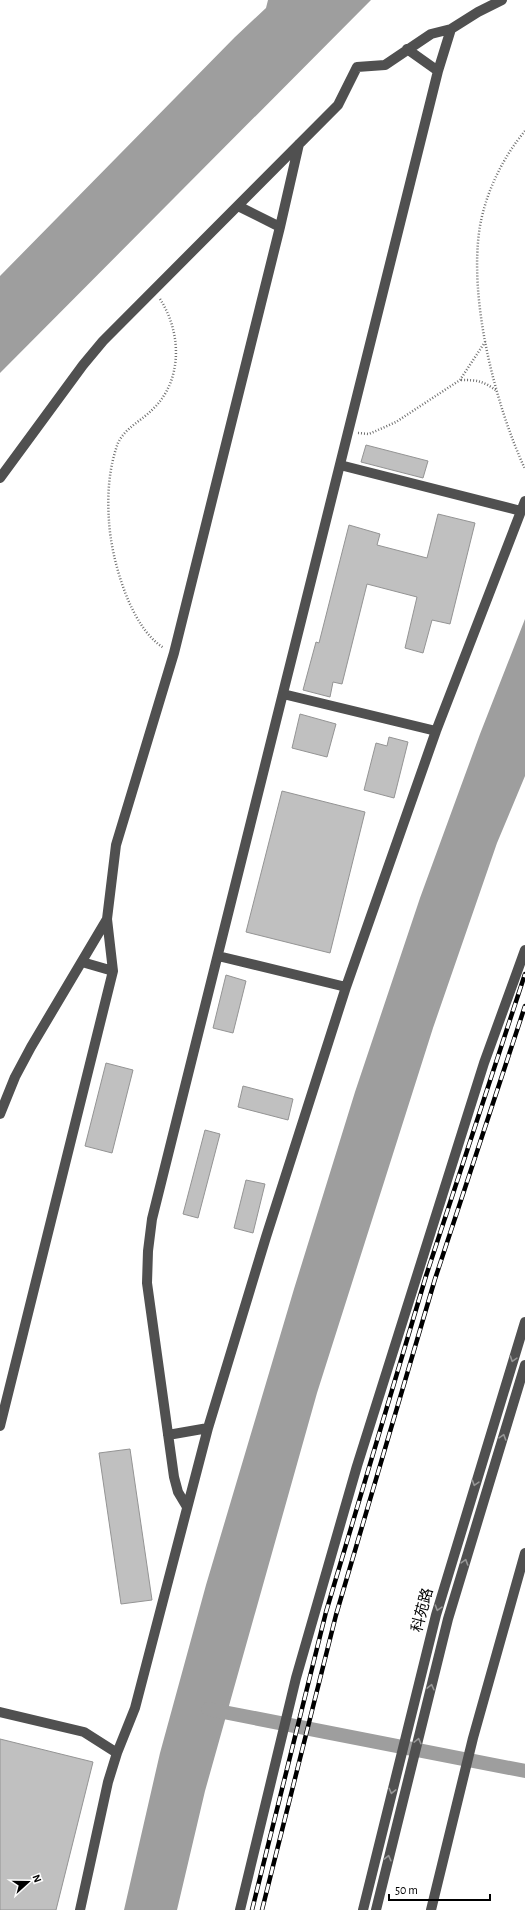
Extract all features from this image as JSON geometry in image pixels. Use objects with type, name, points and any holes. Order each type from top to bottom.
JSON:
[{"type":"street","points":[[0,478],[83,364],[154,290],[338,105],[357,67],[385,65],[431,34],[451,29],[478,12],[502,0]]},
{"type":"street","points":[[187,1507],[178,1492],[174,1477],[146,1283],[152,1219],[438,71],[451,29]]},
{"type":"street","points":[[407,49],[438,71]]},
{"type":"street","points":[[0,1426],[113,971],[107,919],[116,845],[174,653],[280,227],[298,144]]},
{"type":"street","points":[[238,206],[280,227]]},
{"type":"street","points":[[80,1910],[108,1782],[117,1753],[135,1708],[208,1428],[266,1237],[346,987],[436,731],[523,506],[340,465]]},
{"type":"street","points":[[283,694],[436,731]]},
{"type":"street","points":[[0,1114],[15,1077],[31,1047],[107,919]]},
{"type":"street","points":[[240,1910],[292,1695],[357,1466],[484,1063],[525,950]]},
{"type":"street","points":[[218,956],[346,987]]},
{"type":"street","points":[[82,962],[113,971]]},
{"type":"street","name":"科苑路","points":[[363,1910],[436,1615],[525,1322]]},
{"type":"street","name":"科苑路","points":[[376,1910],[448,1619],[525,1365]]},
{"type":"street","points":[[168,1435],[208,1428]]},
{"type":"street","points":[[431,1910],[473,1738],[525,1553]]},
{"type":"street","points":[[0,1712],[84,1732],[117,1753]]},
{"type":"path","points":[[525,131],[497,174],[487,200],[480,226],[478,248],[478,279],[485,341],[497,392],[508,428],[525,469]]},
{"type":"path","points":[[154,290],[165,307],[172,322],[176,336],[177,352],[173,375],[168,390],[161,402],[129,428],[119,441],[113,457],[109,489],[109,521],[119,572],[136,615],[148,634],[158,644],[174,653]]},
{"type":"path","points":[[348,431],[363,434],[376,431],[409,414],[460,380],[485,341]]},
{"type":"path","points":[[460,380],[478,380],[486,383],[497,392]]},
{"type":"shaded area","points":[[268,0],[371,0],[0,373],[0,276],[235,37],[266,8]]},
{"type":"shaded area","points":[[525,619],[525,776],[497,843],[433,1028],[317,1393],[205,1791],[177,1910],[124,1910],[160,1753],[206,1585],[294,1289],[355,1092],[420,898],[480,734]]},
{"type":"building","points":[[366,445],[428,461],[423,478],[361,462]]},
{"type":"building","points":[[438,514],[475,523],[450,624],[432,620],[423,653],[405,648],[417,597],[367,584],[342,684],[333,682],[330,697],[303,690],[316,642],[319,643],[349,525],[380,534],[377,545],[427,558]]},
{"type":"building","points":[[300,714],[336,724],[327,757],[292,748]]},
{"type":"building","points":[[389,737],[408,742],[394,798],[364,790],[376,743],[387,746]]},
{"type":"building","points":[[282,791],[365,812],[330,953],[246,932]]},
{"type":"building","points":[[226,975],[246,981],[233,1033],[213,1028]]},
{"type":"building","points":[[106,1063],[133,1070],[112,1153],[85,1146]]},
{"type":"building","points":[[243,1086],[293,1099],[288,1120],[238,1107]]},
{"type":"building","points":[[205,1130],[220,1134],[198,1218],[183,1214]]},
{"type":"building","points":[[246,1180],[265,1184],[253,1233],[234,1228]]},
{"type":"building","points":[[130,1449],[152,1600],[121,1604],[99,1453]]},
{"type":"building","points":[[0,1739],[93,1762],[56,1910],[0,1910]]},
{"type":"waterway","points":[[208,1709],[525,1771]]},
{"type":"railway","points":[[252,1910],[326,1612],[426,1276],[525,974]]},
{"type":"railway","points":[[262,1910],[336,1615],[435,1279],[525,1006]]}]
